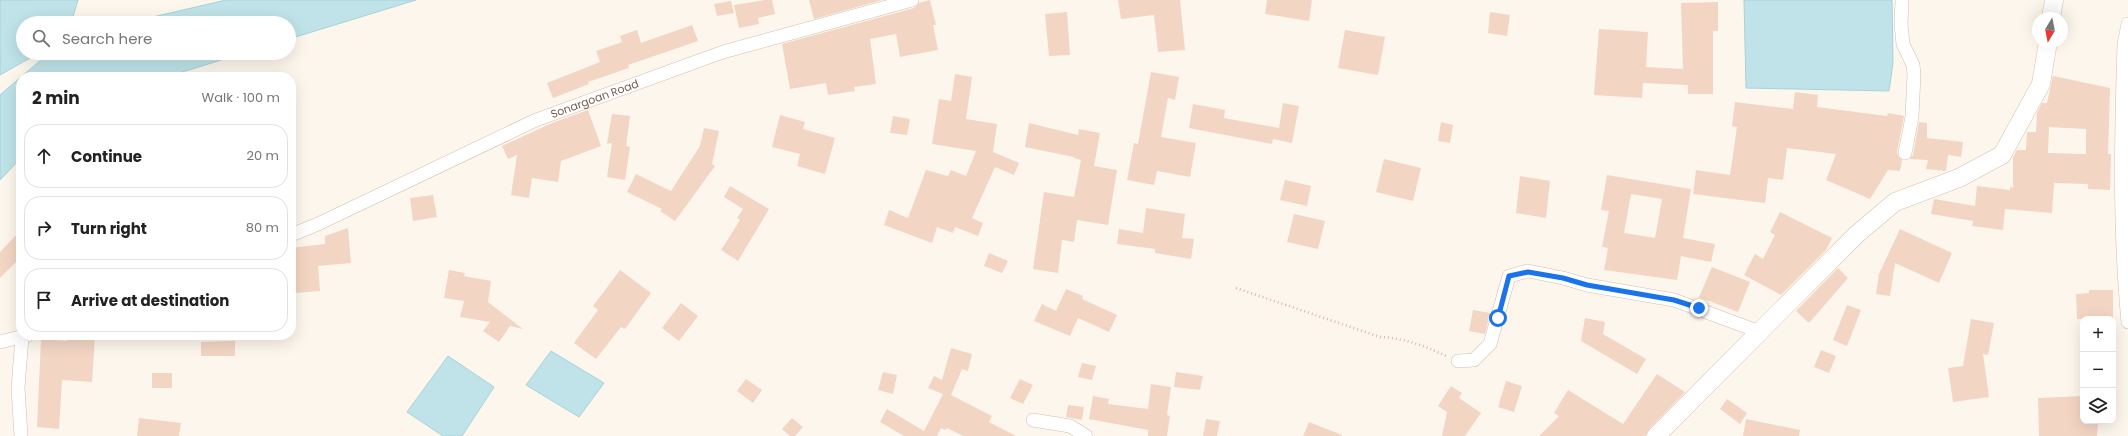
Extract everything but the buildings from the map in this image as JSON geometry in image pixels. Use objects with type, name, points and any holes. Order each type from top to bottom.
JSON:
[{"type":"main road","points":[[2052,12],[2054,0]]},
{"type":"main road","points":[[1656,436],[1856,235],[1895,202],[1959,178],[2002,155],[2041,84],[2047,48]]},
{"type":"street","name":"Sonargoan Road","points":[[296,233],[318,224],[536,120],[723,52],[912,0]]},
{"type":"street","points":[[1902,0],[1901,24],[1903,44],[1913,65],[1914,74],[1912,117],[1905,153]]},
{"type":"street","points":[[2128,24],[2124,44],[2120,173],[2121,230],[2128,322]]},
{"type":"street","points":[[1458,361],[1474,360],[1490,344],[1509,276],[1528,272],[1563,278],[1587,285],[1674,300],[1760,332]]},
{"type":"street","points":[[0,342],[16,338]]},
{"type":"street","points":[[21,436],[18,388],[24,340]]},
{"type":"street","points":[[1033,420],[1070,426],[1086,436]]},
{"type":"path","points":[[1236,288],[1380,337],[1394,338],[1421,344],[1458,361]]},
{"type":"water","points":[[0,0],[78,0],[73,16],[16,16],[16,60],[27,60],[0,75]]},
{"type":"water","points":[[226,0],[416,0],[296,37],[296,16],[157,16]]},
{"type":"water","points":[[1744,0],[1892,0],[1893,63],[1889,91],[1746,88]]},
{"type":"water","points":[[41,60],[221,60],[182,72],[27,72]]},
{"type":"water","points":[[16,81],[16,163],[0,180],[0,95]]},
{"type":"water","points":[[551,351],[604,383],[579,417],[526,385]]},
{"type":"water","points":[[448,356],[494,387],[462,436],[443,436],[407,412]]},
{"type":"route","points":[[1498,318],[1509,276],[1528,272],[1563,278],[1587,285],[1674,300],[1699,308]]}]
